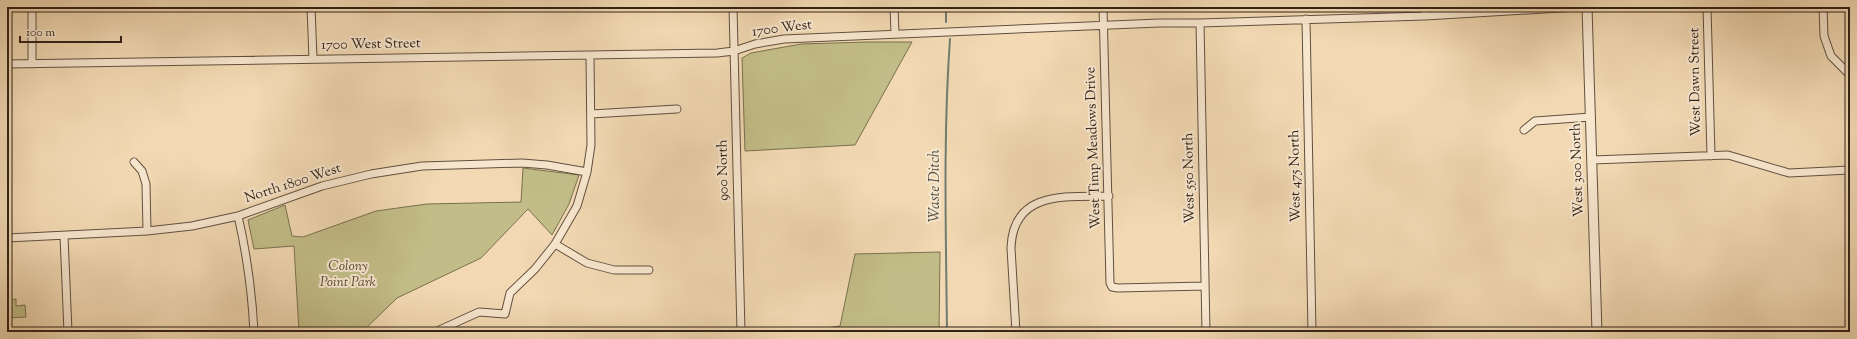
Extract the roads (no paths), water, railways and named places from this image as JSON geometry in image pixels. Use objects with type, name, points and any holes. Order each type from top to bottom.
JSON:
[{"type":"street","points":[[32,7],[32,64]]},
{"type":"street","points":[[311,7],[313,59]]},
{"type":"street","name":"900 North","points":[[733,7],[741,332]]},
{"type":"street","points":[[894,7],[895,34]]},
{"type":"street","name":"West Timp Meadows Drive","points":[[1103,7],[1110,283],[1112,287],[1205,286]]},
{"type":"street","points":[[1424,7],[1425,16]]},
{"type":"street","name":"1700 West","points":[[734,51],[755,44],[784,39],[1158,23],[1425,16],[1577,7]]},
{"type":"street","name":"West 300 North","points":[[1587,7],[1597,332]]},
{"type":"street","name":"West Dawn Street","points":[[1707,7],[1711,156]]},
{"type":"street","points":[[1823,7],[1824,36],[1831,56],[1850,75]]},
{"type":"street","name":"West 475 North","points":[[1306,20],[1312,332]]},
{"type":"street","name":"West 550 North","points":[[1200,23],[1206,332]]},
{"type":"street","name":"1700 West Street","points":[[7,64],[717,54],[734,51]]},
{"type":"street","points":[[435,332],[479,312],[505,314],[510,293],[535,269],[555,244],[577,206],[587,172],[591,144],[590,56]]},
{"type":"street","points":[[591,114],[677,109]]},
{"type":"street","points":[[1524,130],[1535,120],[1591,117]]},
{"type":"street","points":[[1592,160],[1728,155],[1789,173],[1850,170]]},
{"type":"street","points":[[134,162],[142,171],[146,184],[147,232]]},
{"type":"street","name":"North 1800 West","points":[[7,238],[147,232],[192,226],[238,216],[322,186],[371,174],[422,166],[522,163],[547,165],[587,172]]},
{"type":"street","points":[[1016,332],[1012,237],[1014,228],[1022,214],[1036,203],[1052,198],[1108,196]]},
{"type":"street","points":[[238,216],[246,251],[254,332]]},
{"type":"street","points":[[64,236],[68,332]]},
{"type":"street","points":[[555,244],[587,263],[614,270],[649,270]]},
{"type":"waterway","name":"Waste Ditch","points":[[946,7],[946,22]]},
{"type":"waterway","name":"Waste Ditch","points":[[947,332],[946,112],[950,39]]},
{"type":"park label","name":"Colony Point Park","points":[[348,276]]}]
